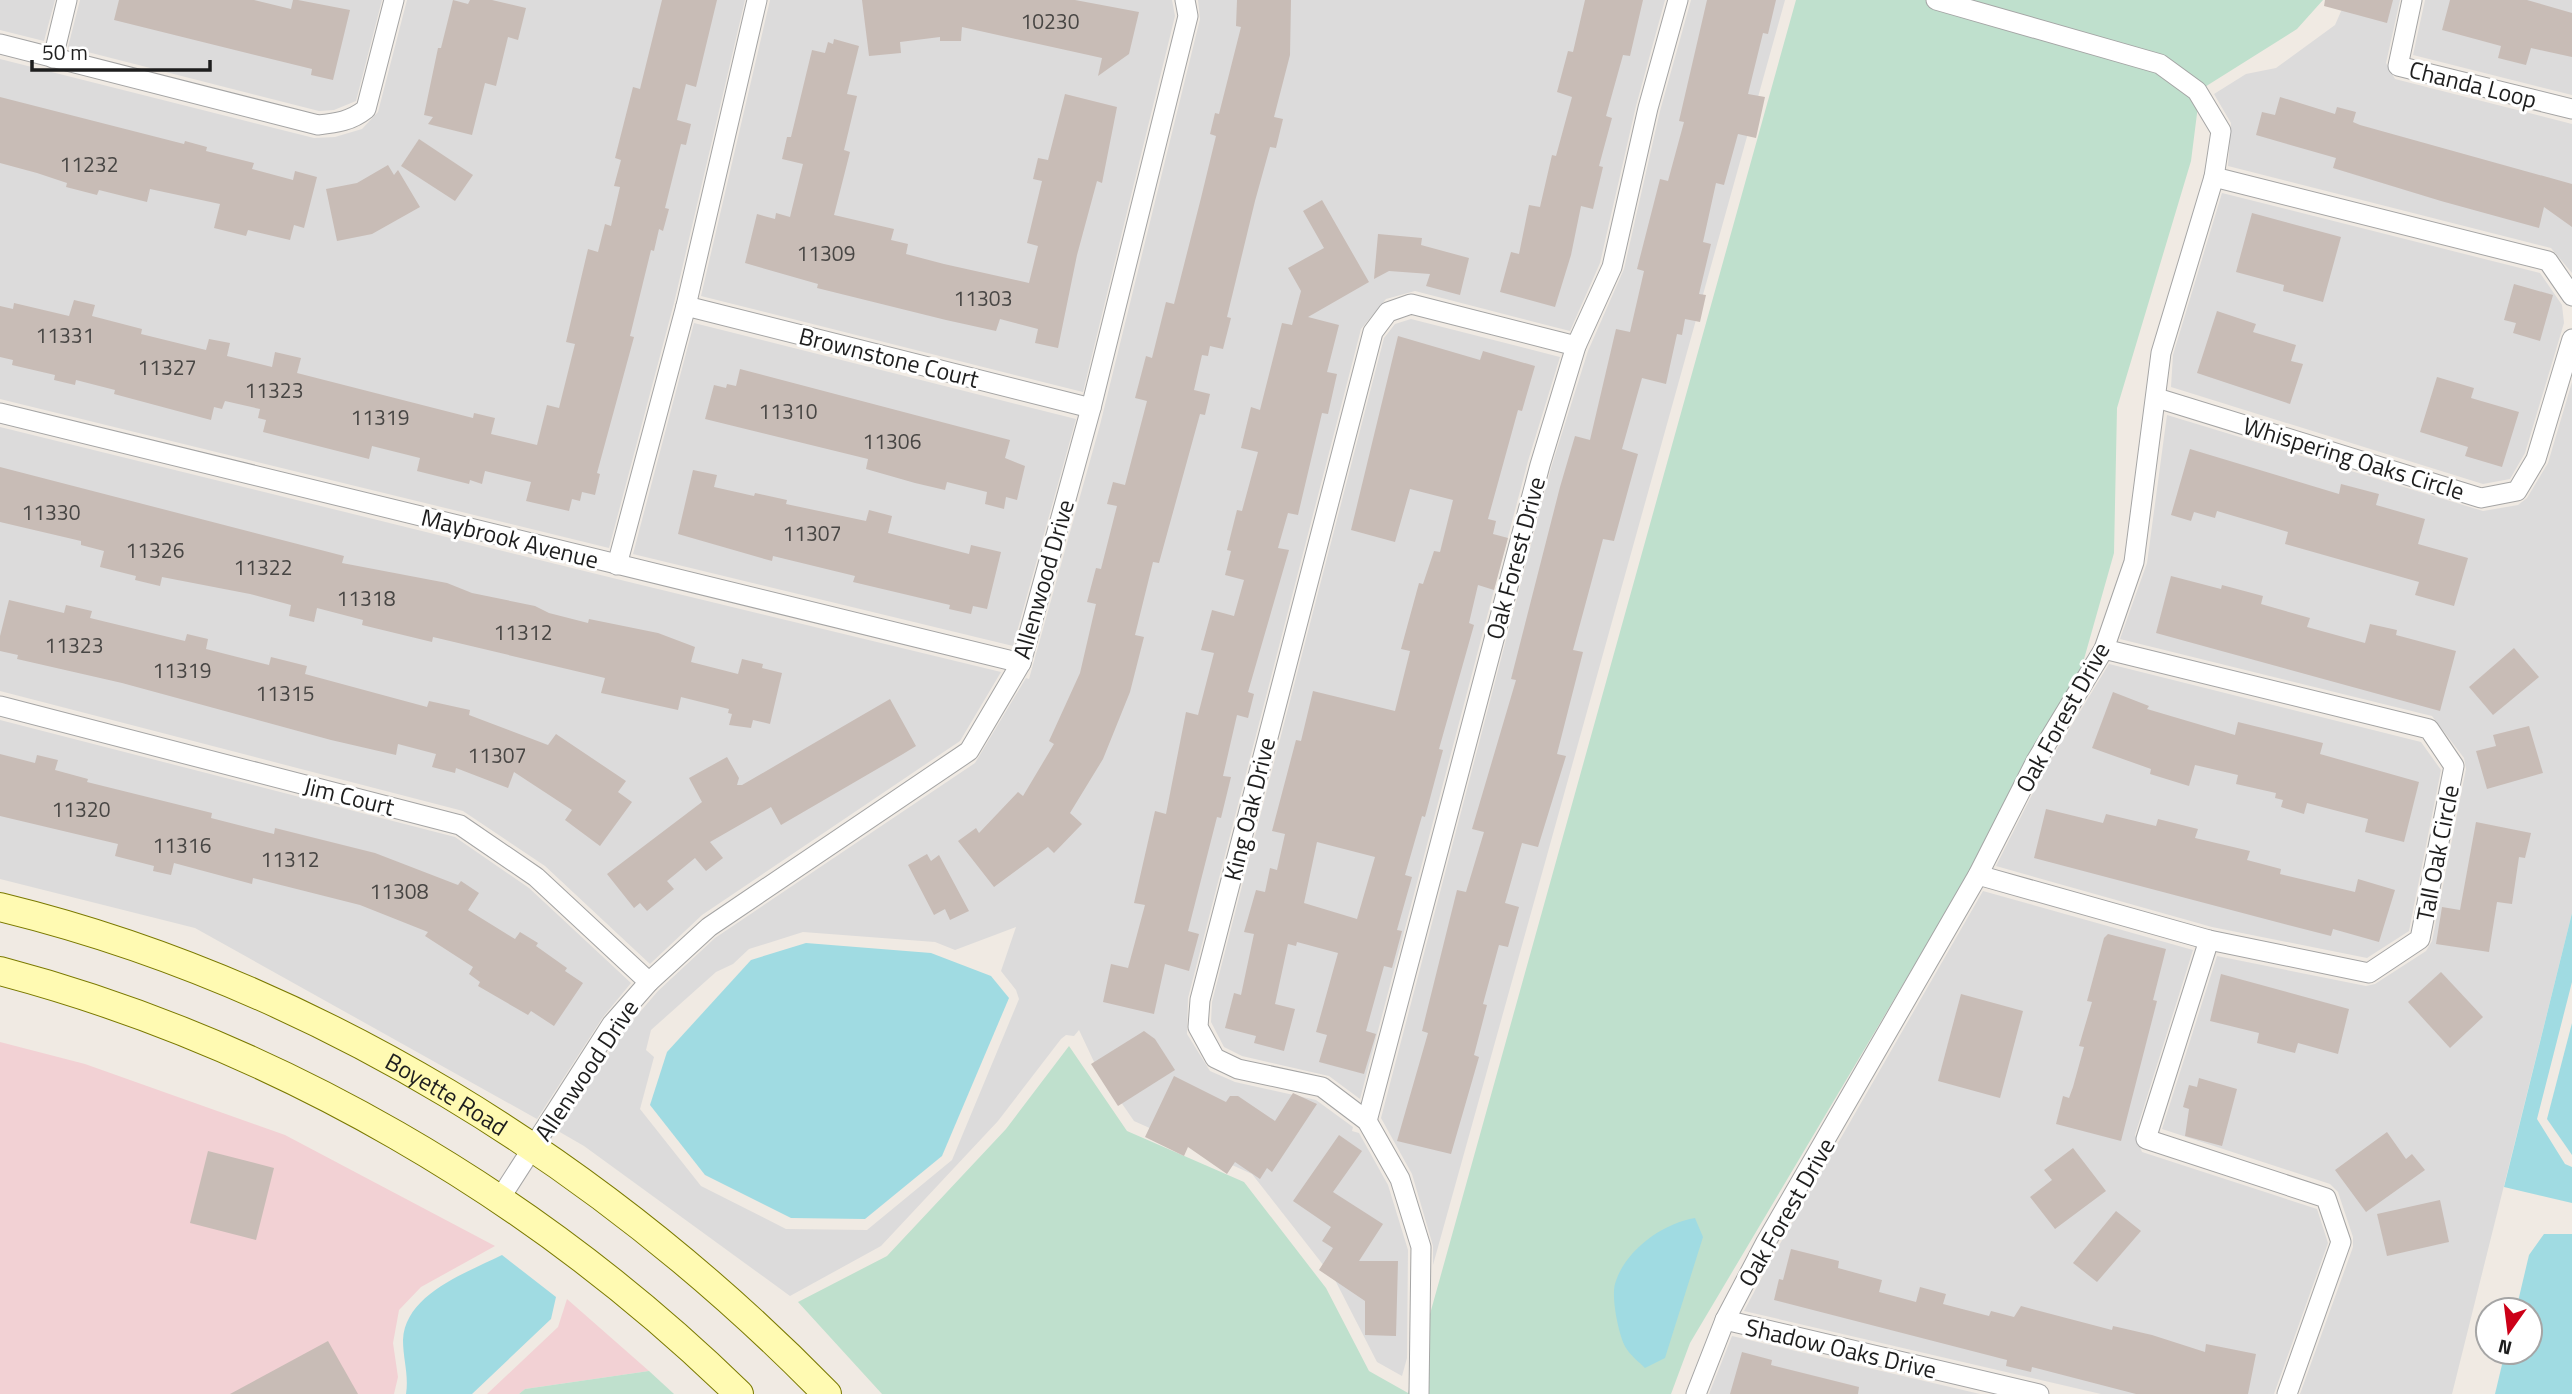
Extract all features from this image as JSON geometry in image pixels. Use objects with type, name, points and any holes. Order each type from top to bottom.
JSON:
[{"type":"main road","name":"Boyette Road","points":[[0,907],[182,963],[270,1000],[432,1084],[534,1147],[670,1250],[766,1333],[827,1394]]},
{"type":"main road","points":[[0,971],[165,1024],[253,1063],[386,1130],[499,1200],[596,1268],[697,1353],[739,1394]]},
{"type":"street","points":[[53,58],[67,0]]},
{"type":"street","points":[[0,44],[318,125],[335,124],[355,118],[366,109],[394,0]]},
{"type":"street","points":[[617,565],[686,306],[757,0]]},
{"type":"street","name":"Allenwood Drive","points":[[499,1200],[612,1024],[649,982],[709,927],[969,751],[1021,663],[1091,408],[1188,16],[1185,0]]},
{"type":"street","name":"Oak Forest Drive","points":[[1367,1121],[1539,465],[1576,346],[1612,267],[1648,108],[1678,0]]},
{"type":"street","name":"Oak Forest Drive","points":[[1696,1394],[1725,1320],[1766,1242],[1978,875],[2036,761],[2104,649],[2134,562],[2161,353],[2214,177],[2221,131],[2197,91],[2160,64],[1936,0]]},
{"type":"street","name":"Chanda Loop","points":[[2412,0],[2398,66],[2572,109]]},
{"type":"street","points":[[2214,177],[2548,261],[2572,296]]},
{"type":"street","name":"King Oak Drive","points":[[1419,1394],[1421,1247],[1400,1179],[1367,1121],[1322,1087],[1238,1069],[1215,1058],[1198,1027],[1200,1000],[1373,332],[1388,312],[1411,304],[1576,346]]},
{"type":"street","name":"Brownstone Court","points":[[686,306],[1091,408]]},
{"type":"street","name":"Whispering Oaks Circle","points":[[2157,398],[2481,498],[2516,491],[2536,459],[2572,340]]},
{"type":"street","name":"Maybrook Avenue","points":[[0,413],[1021,663]]},
{"type":"street","name":"Tall Oak Circle","points":[[1978,875],[2209,940],[2369,973],[2420,939],[2454,766],[2429,729],[2104,649]]},
{"type":"street","name":"Jim Court","points":[[0,706],[460,825],[536,877],[649,982]]},
{"type":"street","points":[[2209,940],[2147,1139],[2326,1198],[2341,1242],[2287,1394]]},
{"type":"street","name":"Shadow Oaks Drive","points":[[1725,1320],[2039,1394]]},
{"type":"shaded area","points":[[0,0],[55,0],[44,41],[0,30]]},
{"type":"shaded area","points":[[80,0],[382,0],[356,101],[334,110],[319,111],[68,47]]},
{"type":"shaded area","points":[[407,0],[745,0],[674,303],[609,548],[0,399],[0,59],[314,138],[335,137],[362,129],[378,112]]},
{"type":"shaded area","points":[[770,0],[1172,0],[1175,16],[1083,392],[701,296]]},
{"type":"shaded area","points":[[1198,0],[1665,0],[1636,106],[1600,263],[1570,331],[1415,291],[1386,299],[1361,329],[1188,998],[1187,1034],[1210,1071],[1235,1082],[1316,1100],[1353,1127],[1352,1131],[1359,1133],[1388,1185],[1408,1250],[1407,1358],[1402,1376],[1377,1362],[1335,1280],[1252,1174],[1134,1121],[1096,1066],[1079,1030],[1074,1036],[1066,1035],[1061,1039],[998,1121],[881,1246],[790,1296],[584,1146],[558,1131],[622,1033],[658,991],[715,938],[975,763],[1026,678],[1029,679],[1100,425],[1200,19]],"holes":[[[1016,927],[1001,971],[1016,990],[1019,999],[952,1160],[867,1230],[786,1229],[701,1186],[640,1109],[654,1057],[646,1050],[651,1030],[716,972],[733,964],[749,949],[803,932],[935,942],[955,950]]]},
{"type":"shaded area","points":[[1691,0],[1785,0],[1433,1265],[1433,1246],[1412,1174],[1381,1118],[1551,468],[1588,351],[1624,269],[1660,111]]},
{"type":"shaded area","points":[[2346,0],[2400,0],[2386,63],[2395,79],[2572,124],[2572,273],[2551,248],[2228,166],[2231,123],[2214,94],[2246,74],[2276,68],[2335,25]]},
{"type":"shaded area","points":[[2425,0],[2572,0],[2572,95],[2413,55]]},
{"type":"shaded area","points":[[2222,193],[2540,273],[2562,305],[2564,323],[2525,453],[2510,479],[2483,484],[2171,387],[2173,355]]},
{"type":"shaded area","points":[[1411,319],[1560,357],[1528,461],[1360,1099],[1329,1076],[1242,1056],[1224,1047],[1211,1022],[1212,1002],[1384,338],[1395,324]]},
{"type":"shaded area","points":[[694,323],[1076,419],[1013,646],[633,554]]},
{"type":"shaded area","points":[[2572,382],[2572,913],[2476,1296],[2474,1296],[2474,1306],[2452,1394],[2300,1394],[2353,1247],[2353,1237],[2338,1192],[2330,1184],[2162,1129],[2217,956],[2366,986],[2375,984],[2426,951],[2432,941],[2466,769],[2464,758],[2432,716],[2120,639],[2147,563],[2167,415],[2483,511],[2518,505],[2527,498],[2548,463]]},
{"type":"shaded area","points":[[0,427],[1001,672],[960,741],[702,915],[650,964],[545,866],[463,811],[0,691]]},
{"type":"shaded area","points":[[2109,664],[2421,742],[2441,770],[2409,931],[2367,958],[2212,927],[1996,866],[2046,767]]},
{"type":"shaded area","points":[[0,720],[455,837],[529,888],[631,983],[603,1017],[537,1119],[195,928],[0,879]]},
{"type":"shaded area","points":[[1983,891],[2193,950],[2135,1135],[2142,1152],[2317,1209],[2328,1243],[2274,1394],[2101,1394],[1744,1311]]},
{"type":"shaded area","points":[[0,1042],[85,1064],[285,1135],[495,1246],[421,1287],[399,1310],[393,1343],[398,1377],[394,1394],[0,1394]]},
{"type":"shaded area","points":[[567,1299],[649,1371],[525,1389],[519,1394],[487,1394],[558,1327]]},
{"type":"shaded area","points":[[1732,1336],[1980,1394],[1709,1394]]},
{"type":"green space","points":[[1796,0],[2323,0],[2297,29],[2200,90],[2191,161],[2117,408],[2114,553],[2073,698],[1690,1343],[1671,1394],[882,1394],[798,1302],[887,1256],[1006,1129],[1069,1046],[1127,1131],[1244,1182],[1326,1288],[1369,1371],[1408,1393]]},
{"type":"green space","points":[[649,1371],[674,1394],[519,1394],[525,1389]]},
{"type":"water","points":[[2572,913],[2572,982],[2537,1119],[2565,1164],[2572,1167],[2572,1203],[2504,1187]]},
{"type":"water","points":[[806,943],[931,953],[991,976],[1009,998],[942,1156],[865,1219],[791,1218],[705,1175],[650,1105],[667,1052],[751,960]]},
{"type":"water","points":[[2572,1023],[2572,1155],[2547,1119]]},
{"type":"water","points":[[1695,1218],[1703,1237],[1665,1358],[1645,1368],[1623,1343],[1615,1308],[1615,1284],[1627,1260],[1646,1240],[1670,1226]]},
{"type":"water","points":[[2544,1234],[2572,1234],[2572,1394],[2495,1394],[2502,1366],[2544,1366],[2544,1296],[2519,1296],[2529,1255]]},
{"type":"water","points":[[502,1255],[556,1297],[551,1319],[472,1394],[406,1394],[403,1340],[406,1324],[414,1310],[440,1287]]},
{"type":"building","points":[[119,0],[254,0],[291,9],[293,0],[298,0],[350,10],[333,80],[311,75],[312,69],[114,20]]},
{"type":"building","points":[[453,0],[468,4],[470,0],[492,0],[526,8],[518,40],[508,37],[496,86],[485,83],[472,135],[428,124],[433,117],[424,115],[438,48],[441,48]]},
{"type":"building","points":[[662,0],[717,0],[696,87],[686,84],[677,120],[691,124],[686,145],[681,144],[665,208],[669,209],[663,231],[659,229],[654,251],[651,250],[630,336],[634,337],[597,473],[600,474],[595,495],[582,492],[580,501],[572,499],[569,511],[526,501],[531,482],[485,471],[482,484],[470,480],[469,484],[417,471],[420,458],[372,446],[369,459],[263,432],[266,420],[258,418],[260,409],[225,401],[222,409],[214,407],[211,420],[114,394],[115,390],[76,380],[75,385],[54,380],[55,375],[12,365],[13,360],[0,357],[0,306],[13,309],[14,303],[69,316],[74,300],[95,305],[92,316],[142,329],[141,334],[206,350],[209,339],[230,343],[227,356],[272,367],[275,352],[301,358],[297,373],[473,418],[474,413],[495,418],[491,434],[537,445],[547,405],[559,408],[575,344],[566,342],[588,249],[598,252],[605,224],[611,226],[620,187],[614,186],[621,160],[615,158],[633,87],[640,89]]},
{"type":"building","points":[[862,0],[1075,0],[1139,12],[1129,54],[1098,76],[1102,58],[962,27],[961,41],[940,41],[940,37],[900,42],[901,53],[869,56]]},
{"type":"building","points":[[1237,0],[1291,0],[1290,55],[1274,117],[1283,119],[1276,148],[1270,147],[1255,201],[1227,317],[1231,318],[1223,349],[1210,346],[1208,356],[1202,355],[1194,390],[1210,394],[1205,415],[1200,414],[1159,563],[1153,562],[1135,635],[1144,637],[1130,692],[1103,759],[1070,813],[1082,824],[1054,853],[1048,847],[994,887],[958,841],[976,828],[979,833],[1018,792],[1023,796],[1054,744],[1049,741],[1080,673],[1096,604],[1087,602],[1096,568],[1101,569],[1117,506],[1107,504],[1113,482],[1125,485],[1147,401],[1135,398],[1146,356],[1152,358],[1166,302],[1174,304],[1216,136],[1210,134],[1215,113],[1219,114],[1241,27],[1236,26]]},
{"type":"building","points":[[1585,0],[1643,0],[1630,56],[1623,55],[1606,116],[1612,118],[1599,166],[1603,167],[1593,209],[1581,206],[1571,255],[1555,307],[1500,292],[1511,252],[1519,254],[1529,205],[1540,207],[1552,155],[1556,156],[1572,97],[1557,92],[1568,51],[1573,52]]},
{"type":"building","points":[[1707,0],[1776,0],[1768,34],[1763,33],[1748,94],[1765,97],[1756,138],[1738,134],[1724,185],[1716,183],[1703,242],[1711,244],[1699,294],[1706,295],[1700,322],[1685,319],[1682,335],[1677,334],[1666,384],[1642,378],[1622,449],[1638,454],[1614,541],[1603,539],[1573,650],[1583,652],[1557,754],[1566,756],[1538,847],[1522,843],[1505,903],[1519,907],[1508,947],[1499,945],[1483,1004],[1487,1005],[1474,1055],[1479,1057],[1451,1154],[1397,1141],[1428,1033],[1422,1031],[1457,890],[1466,892],[1484,832],[1472,829],[1516,680],[1511,679],[1560,487],[1575,436],[1590,440],[1616,329],[1630,332],[1644,271],[1637,269],[1660,179],[1668,181],[1684,122],[1679,121]]},
{"type":"building","points":[[2325,0],[2393,0],[2387,23],[2324,6]]},
{"type":"building","points":[[2450,0],[2527,0],[2572,13],[2572,57],[2531,48],[2526,65],[2498,58],[2501,46],[2442,30]]},
{"type":"building","points":[[834,39],[859,46],[847,94],[857,96],[844,150],[850,152],[834,215],[894,229],[891,240],[908,244],[906,254],[944,264],[1029,283],[1038,246],[1027,243],[1042,181],[1033,179],[1038,158],[1048,160],[1065,94],[1117,107],[1102,183],[1097,181],[1077,255],[1058,348],[1035,343],[1038,329],[1000,319],[996,331],[946,320],[817,288],[818,284],[745,263],[757,214],[775,219],[776,213],[790,217],[803,164],[782,159],[787,137],[791,137],[812,50],[825,53],[828,42],[833,44]]},
{"type":"building","points":[[0,97],[184,144],[185,141],[207,147],[206,151],[254,163],[252,169],[293,180],[295,171],[317,177],[304,228],[294,225],[290,240],[248,230],[246,236],[214,228],[220,204],[150,189],[147,202],[99,190],[97,195],[66,187],[67,183],[0,163]]},
{"type":"building","points":[[2280,97],[2335,114],[2337,107],[2356,112],[2353,122],[2360,125],[2572,184],[2572,227],[2544,207],[2539,228],[2441,201],[2333,168],[2336,158],[2256,135],[2262,112],[2275,115]]},
{"type":"building","points":[[419,139],[473,175],[455,201],[401,166]]},
{"type":"building","points":[[388,165],[394,175],[398,170],[420,207],[372,234],[337,241],[326,189],[357,183]]},
{"type":"building","points":[[1322,200],[1369,282],[1308,317],[1339,325],[1327,372],[1337,374],[1328,414],[1322,413],[1298,515],[1288,513],[1278,548],[1289,550],[1248,692],[1254,694],[1248,718],[1237,715],[1223,776],[1231,777],[1221,818],[1217,817],[1188,931],[1199,934],[1189,971],[1165,964],[1154,1014],[1103,1002],[1111,964],[1128,968],[1145,905],[1134,903],[1155,811],[1166,814],[1186,712],[1198,715],[1214,653],[1201,650],[1212,610],[1234,616],[1244,580],[1225,575],[1231,551],[1227,550],[1237,510],[1242,511],[1258,452],[1241,448],[1251,407],[1260,410],[1282,323],[1292,325],[1301,291],[1288,268],[1324,248],[1303,211]]},
{"type":"building","points":[[2252,213],[2341,237],[2323,302],[2283,291],[2284,285],[2236,272]]},
{"type":"building","points":[[1378,234],[1422,238],[1421,245],[1469,258],[1460,295],[1426,286],[1430,274],[1389,271],[1374,279]]},
{"type":"building","points":[[2514,284],[2553,295],[2540,341],[2513,333],[2516,323],[2504,320]]},
{"type":"building","points":[[2217,311],[2256,324],[2253,332],[2296,345],[2291,361],[2303,364],[2290,404],[2197,373]]},
{"type":"building","points":[[1398,336],[1480,360],[1483,351],[1535,366],[1522,411],[1518,410],[1488,519],[1496,521],[1493,534],[1508,538],[1494,590],[1478,585],[1469,623],[1474,625],[1439,749],[1443,750],[1425,817],[1422,816],[1405,875],[1412,877],[1397,930],[1402,931],[1392,968],[1384,966],[1366,1031],[1376,1034],[1364,1074],[1319,1062],[1327,1035],[1316,1032],[1338,953],[1297,942],[1296,946],[1288,944],[1275,1004],[1295,1009],[1284,1051],[1254,1043],[1256,1036],[1225,1028],[1234,993],[1241,995],[1254,934],[1244,932],[1256,890],[1265,892],[1270,868],[1277,870],[1285,834],[1272,831],[1296,740],[1301,741],[1313,691],[1395,711],[1410,651],[1401,649],[1419,583],[1423,584],[1434,551],[1440,552],[1453,500],[1410,489],[1395,542],[1351,530]],"holes":[[[1317,842],[1375,857],[1357,919],[1304,903]]]},
{"type":"building","points":[[740,369],[1010,440],[1005,458],[1025,466],[1017,500],[1006,497],[1004,509],[985,504],[987,492],[947,482],[945,490],[915,483],[866,469],[868,459],[705,419],[714,385],[726,388],[727,384],[736,386]]},
{"type":"building","points":[[2437,377],[2474,388],[2471,398],[2519,412],[2502,467],[2465,456],[2468,447],[2420,432]]},
{"type":"building","points":[[2190,449],[2339,494],[2341,484],[2379,494],[2376,505],[2425,519],[2418,544],[2468,558],[2454,606],[2415,595],[2419,582],[2285,544],[2288,532],[2217,511],[2215,518],[2194,512],[2191,521],[2171,515]]},
{"type":"building","points":[[0,467],[344,556],[342,563],[447,583],[472,593],[535,606],[549,613],[588,623],[589,619],[658,633],[695,647],[691,662],[738,674],[742,659],[763,664],[762,668],[782,673],[770,724],[753,720],[751,728],[729,725],[732,714],[728,713],[729,709],[681,697],[678,710],[601,693],[605,678],[433,637],[432,642],[362,625],[363,620],[317,608],[314,622],[289,616],[291,605],[250,594],[162,577],[160,586],[135,580],[136,576],[100,567],[104,551],[81,545],[81,541],[0,522]]},
{"type":"building","points":[[693,470],[717,475],[714,487],[787,500],[786,504],[866,521],[869,510],[892,516],[888,533],[969,554],[971,545],[1001,552],[987,609],[973,606],[971,614],[949,609],[950,605],[853,582],[855,576],[773,556],[772,561],[678,534]]},
{"type":"building","points":[[2171,576],[2263,596],[2261,604],[2310,618],[2307,627],[2365,643],[2370,624],[2397,630],[2396,635],[2456,651],[2440,711],[2156,633]]},
{"type":"building","points":[[9,600],[64,613],[66,605],[92,611],[90,618],[185,641],[187,634],[208,639],[206,649],[269,665],[271,657],[307,666],[305,674],[427,707],[429,701],[470,710],[469,715],[548,745],[556,734],[626,781],[618,792],[632,802],[600,846],[565,820],[572,810],[514,772],[508,788],[456,768],[455,773],[432,767],[436,754],[398,744],[396,755],[122,683],[17,659],[18,655],[0,651],[0,636]]},
{"type":"building","points":[[2514,648],[2539,677],[2493,715],[2469,687]]},
{"type":"building","points":[[2113,692],[2149,706],[2147,709],[2235,735],[2238,722],[2323,743],[2320,754],[2419,782],[2404,842],[2365,832],[2368,819],[2307,803],[2304,814],[2281,807],[2283,800],[2275,798],[2276,793],[2236,784],[2238,775],[2195,765],[2189,786],[2150,774],[2151,769],[2092,748]]},
{"type":"building","points":[[890,699],[916,746],[781,825],[771,807],[710,842],[723,858],[706,871],[695,858],[667,881],[674,889],[647,911],[640,903],[634,908],[607,874],[702,802],[689,778],[727,757],[739,778],[737,785],[742,785]]},
{"type":"building","points":[[2529,726],[2543,773],[2487,789],[2476,751],[2496,746],[2493,735]]},
{"type":"building","points":[[0,754],[35,763],[37,755],[58,760],[55,770],[88,779],[87,782],[212,813],[211,818],[274,834],[275,828],[375,853],[458,885],[461,881],[479,893],[468,910],[515,939],[520,932],[538,943],[536,946],[583,983],[554,1026],[531,1011],[528,1015],[478,986],[480,982],[469,974],[473,967],[425,936],[428,932],[360,905],[253,878],[252,884],[174,863],[171,875],[153,871],[154,866],[115,856],[118,844],[0,816]]},
{"type":"building","points":[[2046,809],[2103,823],[2106,814],[2156,826],[2158,819],[2198,829],[2195,838],[2250,851],[2247,860],[2281,869],[2280,874],[2355,892],[2358,879],[2395,890],[2379,942],[2333,929],[2331,936],[2034,858]]},
{"type":"building","points":[[2476,822],[2531,833],[2525,858],[2519,857],[2512,904],[2497,902],[2489,952],[2436,944],[2442,907],[2460,910]]},
{"type":"building","points":[[927,854],[931,861],[939,855],[969,911],[950,920],[945,909],[934,915],[908,865]]},
{"type":"building","points":[[2108,934],[2166,949],[2153,1000],[2157,1001],[2121,1141],[2056,1124],[2063,1096],[2069,1098],[2073,1087],[2084,1047],[2079,1046],[2092,1002],[2087,1001],[2104,938]]},
{"type":"building","points":[[2441,972],[2483,1017],[2450,1048],[2408,1002]]},
{"type":"building","points":[[2221,974],[2349,1009],[2338,1054],[2298,1043],[2295,1053],[2257,1043],[2259,1033],[2210,1021]]},
{"type":"building","points":[[1961,994],[2023,1011],[2000,1098],[1938,1081]]},
{"type":"building","points":[[1144,1031],[1155,1039],[1175,1070],[1118,1106],[1091,1064]]},
{"type":"building","points":[[1174,1076],[1226,1102],[1230,1096],[1238,1096],[1275,1121],[1293,1093],[1317,1104],[1272,1172],[1267,1168],[1260,1179],[1235,1162],[1227,1174],[1188,1147],[1184,1156],[1145,1137]]},
{"type":"building","points":[[2199,1078],[2237,1089],[2222,1146],[2185,1136],[2189,1109],[2183,1107],[2189,1085],[2197,1087]]},
{"type":"building","points":[[2387,1132],[2406,1159],[2412,1154],[2425,1170],[2366,1212],[2335,1170]]},
{"type":"building","points":[[1339,1135],[1362,1151],[1333,1192],[1383,1224],[1359,1261],[1398,1261],[1396,1336],[1365,1335],[1365,1301],[1319,1270],[1333,1248],[1322,1241],[1331,1227],[1293,1201]]},
{"type":"building","points":[[2073,1148],[2106,1191],[2055,1229],[2030,1197],[2052,1180],[2044,1170]]},
{"type":"building","points":[[208,1151],[274,1168],[256,1240],[190,1223]]},
{"type":"building","points":[[2440,1200],[2449,1242],[2387,1256],[2377,1214]]},
{"type":"building","points":[[2116,1211],[2141,1231],[2097,1282],[2073,1263]]},
{"type":"building","points":[[1791,1249],[1839,1261],[1838,1268],[1882,1280],[1879,1292],[1916,1302],[1920,1287],[1946,1294],[1943,1304],[1989,1316],[1991,1311],[2014,1317],[2021,1306],[2112,1330],[2113,1326],[2152,1335],[2205,1352],[2206,1344],[2256,1354],[2248,1394],[2136,1394],[2032,1367],[2031,1372],[2006,1366],[2007,1360],[1774,1300],[1779,1279],[1783,1280]]},
{"type":"building","points":[[328,1341],[358,1394],[230,1394]]},
{"type":"building","points":[[1742,1352],[1772,1360],[1771,1365],[1859,1387],[1858,1394],[1730,1394]]}]
